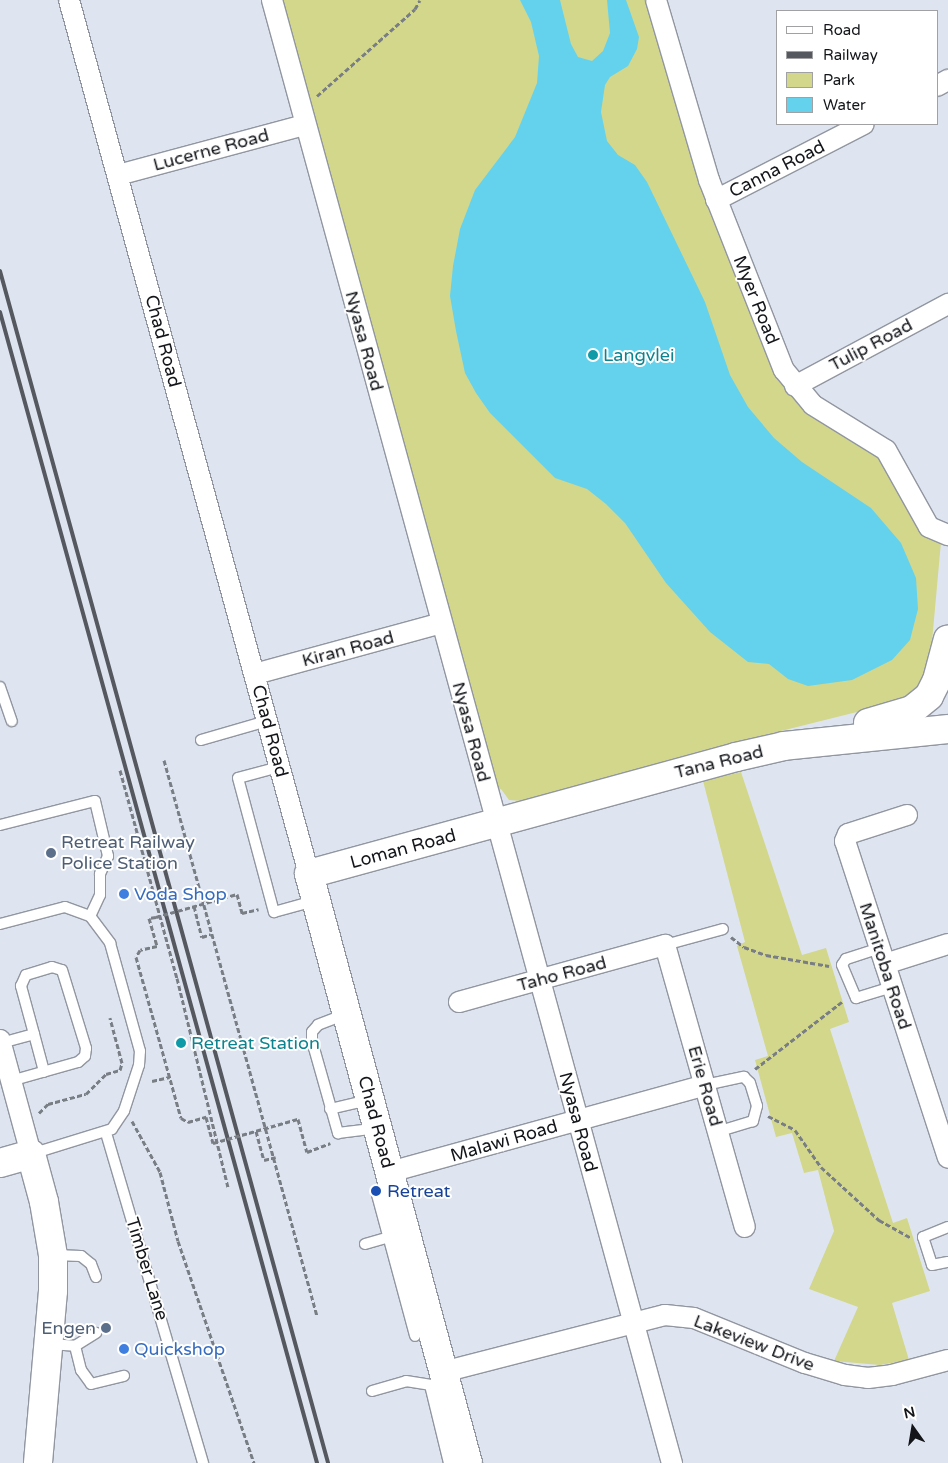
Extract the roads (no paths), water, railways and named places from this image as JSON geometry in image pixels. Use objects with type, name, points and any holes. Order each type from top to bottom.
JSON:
[{"type":"street","name":"Chad Road","points":[[70,0],[378,1127],[383,1182],[397,1234],[443,1372],[468,1463]]},
{"type":"street","name":"Nyasa Road","points":[[272,0],[304,124],[672,1463]]},
{"type":"street","name":"Myer Road","points":[[659,1],[716,200],[784,370],[794,386],[813,405],[886,450],[929,527],[948,535]]},
{"type":"street","name":"Lucerne Road","points":[[118,176],[304,124]]},
{"type":"street","name":"Canna Road","points":[[716,200],[862,125]]},
{"type":"street","name":"Tulip Road","points":[[794,386],[948,304]]},
{"type":"street","name":"Kiran Road","points":[[255,674],[441,623]]},
{"type":"street","points":[[784,746],[916,708],[929,696],[937,680],[948,639]]},
{"type":"street","name":"Tana Road","points":[[496,824],[699,766],[784,746],[948,729]]},
{"type":"street","name":"Manitoba Road","points":[[908,815],[844,838],[948,1158]]},
{"type":"street","name":"Loman Road","points":[[309,874],[496,824]]},
{"type":"street","points":[[882,956],[948,944]]},
{"type":"street","name":"Taho Road","points":[[459,1002],[665,945]]},
{"type":"street","name":"Erie Road","points":[[665,945],[745,1227]]},
{"type":"street","points":[[0,1042],[31,1154],[53,1255],[38,1463]]},
{"type":"street","name":"Malawi Road","points":[[383,1182],[578,1120],[705,1085]]},
{"type":"street","points":[[0,1163],[31,1154]]},
{"type":"street","name":"Lakeview Drive","points":[[443,1372],[633,1321],[665,1315],[694,1318],[829,1372],[868,1378],[912,1371],[948,1360]]},
{"type":"lane","points":[[0,687],[12,721]]},
{"type":"lane","points":[[201,740],[267,721]]},
{"type":"lane","points":[[280,767],[238,778],[272,905],[274,912],[316,901]]},
{"type":"lane","points":[[0,825],[94,801],[108,856],[100,874],[100,895],[90,916]]},
{"type":"lane","points":[[0,924],[65,907],[90,916],[110,943],[140,1051],[139,1065],[124,1112],[116,1124],[106,1133],[31,1154]]},
{"type":"lane","points":[[665,945],[723,929]]},
{"type":"lane","points":[[882,956],[846,959],[842,966],[852,994],[858,998],[892,987]]},
{"type":"lane","points":[[11,1081],[44,1072],[78,1062],[86,1052],[66,978],[57,968],[30,972],[22,980],[22,991],[44,1072]]},
{"type":"lane","points":[[347,1014],[318,1025],[311,1036],[330,1110],[338,1133],[378,1127]]},
{"type":"lane","points":[[0,1042],[34,1034]]},
{"type":"lane","points":[[705,1085],[734,1076],[748,1079],[758,1112],[749,1123],[718,1132]]},
{"type":"lane","points":[[330,1110],[370,1099]]},
{"type":"lane","name":"Timber Lane","points":[[106,1133],[203,1463]]},
{"type":"lane","points":[[948,1227],[926,1234],[923,1240],[932,1265],[948,1262]]},
{"type":"lane","points":[[365,1244],[397,1234],[415,1336]]},
{"type":"lane","points":[[53,1255],[81,1256],[92,1264],[96,1277]]},
{"type":"lane","points":[[48,1344],[75,1346],[96,1333]]},
{"type":"lane","points":[[75,1346],[82,1370],[91,1384],[124,1376]]},
{"type":"lane","points":[[372,1391],[406,1381],[430,1385],[449,1463]]},
{"type":"water","name":"Langvlei","points":[[520,0],[560,0],[571,44],[578,57],[592,61],[603,51],[610,33],[607,0],[626,0],[639,37],[637,49],[628,66],[610,77],[605,85],[601,112],[607,141],[618,155],[635,165],[647,182],[705,302],[730,375],[748,407],[774,438],[802,462],[871,508],[901,543],[916,578],[918,609],[910,640],[892,660],[852,680],[808,686],[788,679],[769,664],[748,662],[710,632],[666,583],[625,523],[606,504],[587,489],[555,478],[490,413],[476,393],[465,373],[456,331],[450,296],[453,266],[460,229],[475,190],[515,137],[537,83],[539,56],[531,22]]},
{"type":"railway","points":[[0,271],[328,1463]]},
{"type":"railway","points":[[0,312],[317,1463]]},
{"type":"place","name":"Langvlei","points":[[593,355]]},
{"type":"place","name":"Retreat Railway Police Station","points":[[51,853]]},
{"type":"place","name":"Voda Shop","points":[[124,894]]},
{"type":"place","name":"Retreat Station","points":[[181,1043]]},
{"type":"place","name":"Retreat","points":[[376,1191]]},
{"type":"place","name":"Engen","points":[[106,1328]]},
{"type":"place","name":"Quickshop","points":[[124,1349]]}]
